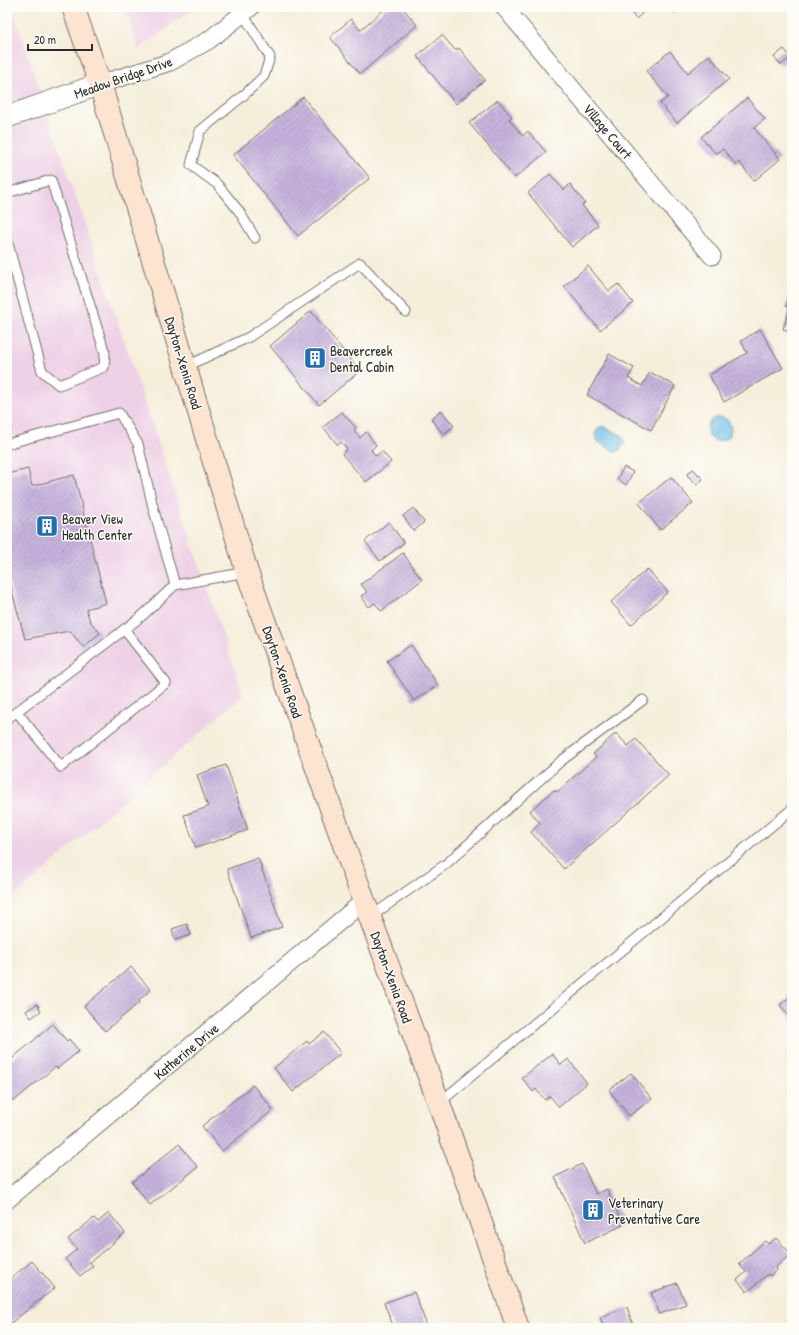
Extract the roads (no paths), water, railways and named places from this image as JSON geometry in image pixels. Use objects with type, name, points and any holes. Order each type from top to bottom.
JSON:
[{"type":"main road","name":"Dayton-Xenia Road","points":[[73,7],[100,84],[247,572],[367,909],[440,1103],[518,1328]]},
{"type":"street","name":"Village Court","points":[[504,7],[712,256]]},
{"type":"street","name":"Meadow Bridge Drive","points":[[7,117],[100,84],[170,62],[209,40],[247,10]]},
{"type":"street","name":"Katherine Drive","points":[[7,1200],[367,909]]},
{"type":"lane","points":[[247,10],[270,57],[264,76],[244,95],[200,131],[191,165],[217,184],[239,211],[255,238]]},
{"type":"lane","points":[[7,193],[51,180],[105,353],[104,367],[59,385],[42,371],[7,240]]},
{"type":"lane","points":[[185,367],[249,336],[360,263],[406,312]]},
{"type":"lane","points":[[7,444],[119,413],[138,444],[153,507],[175,585]]},
{"type":"lane","points":[[7,719],[124,629],[175,585],[247,572]]},
{"type":"lane","points":[[17,712],[61,767],[166,683],[124,629]]},
{"type":"lane","points":[[367,909],[446,864],[561,761],[643,700]]},
{"type":"lane","points":[[440,1103],[792,809]]},
{"type":"water","points":[[719,417],[727,421],[731,429],[727,437],[719,441],[711,437],[707,429],[711,421]]},
{"type":"water","points":[[603,426],[623,436],[625,443],[621,449],[616,452],[598,442],[595,436],[598,429]]},
{"type":"place","name":"Beavercreek Dental Cabin","points":[[315,358]]},
{"type":"place","name":"Beaver View Health Center","points":[[47,526]]},
{"type":"place","name":"Veterinary Preventative Care","points":[[593,1210]]}]
